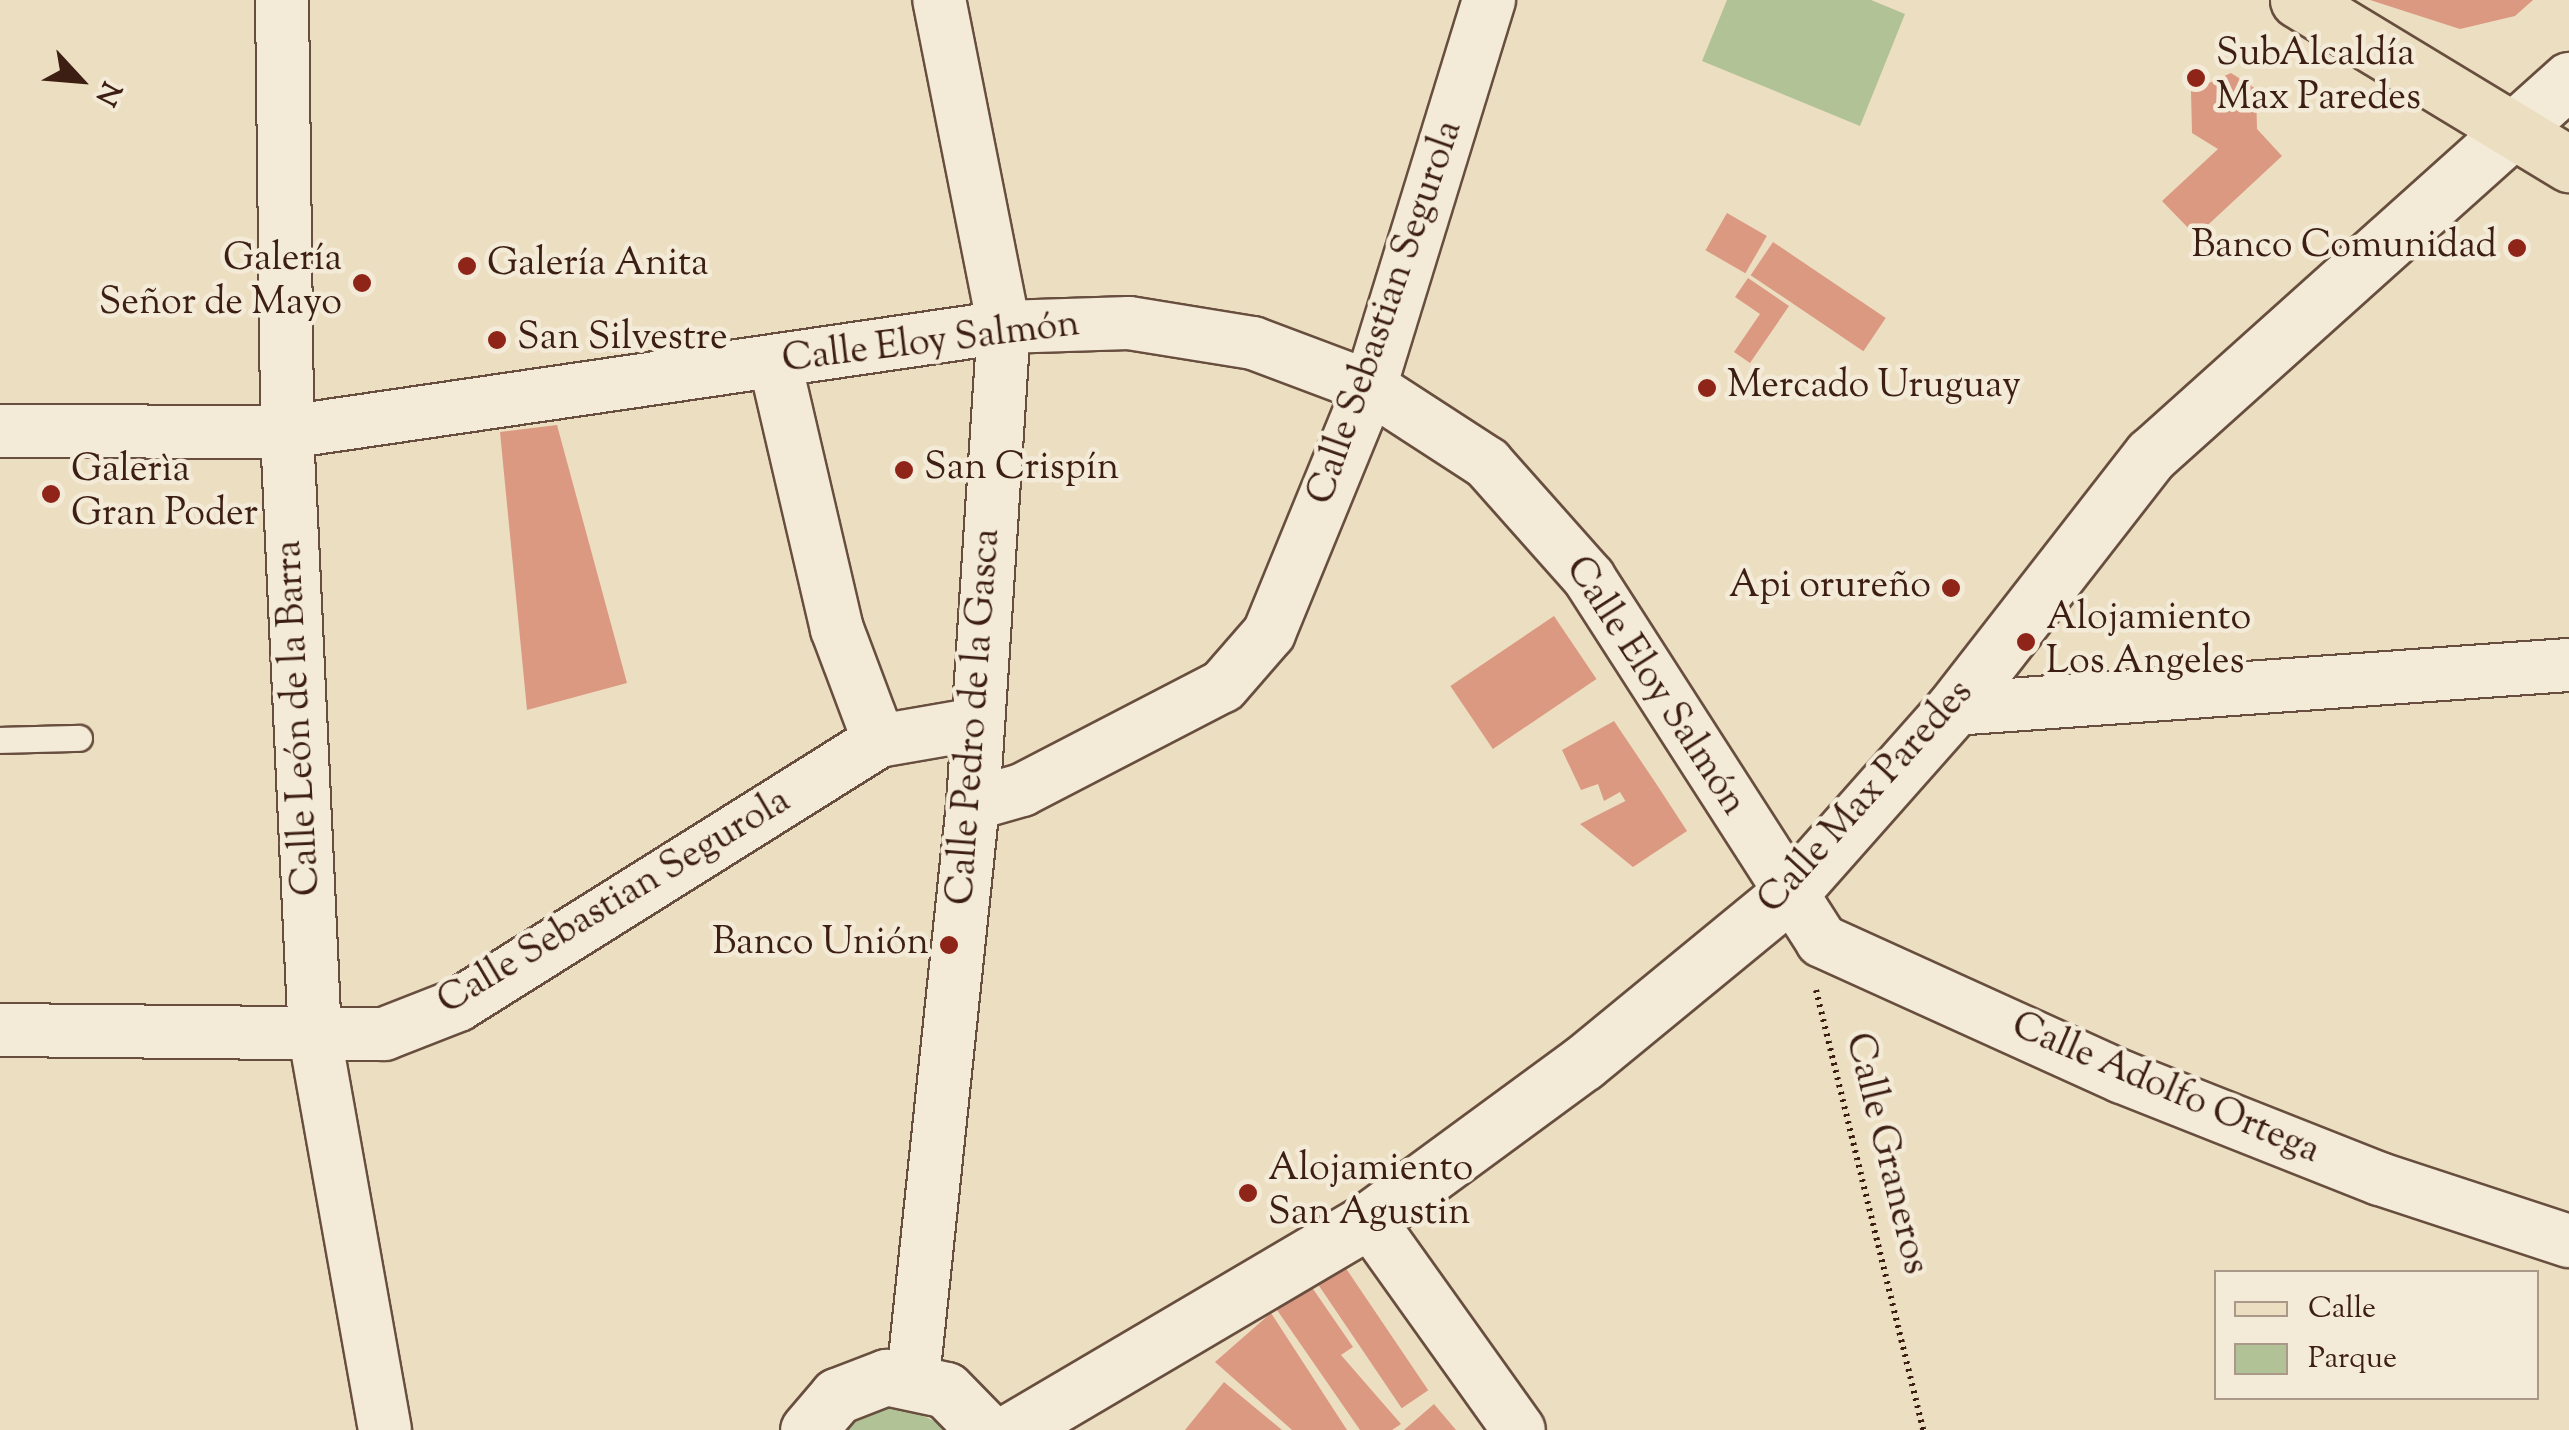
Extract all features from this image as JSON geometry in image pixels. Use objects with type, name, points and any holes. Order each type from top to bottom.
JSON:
[{"type":"main road","points":[[2298,0],[2569,164]]},
{"type":"main road","name":"Calle Max Paredes","points":[[1013,1430],[1370,1220],[1583,1062],[1790,892],[1953,709],[2150,456],[2512,126],[2569,80]]},
{"type":"main road","points":[[808,1430],[860,1383],[913,1378],[946,1390],[984,1430]]},
{"type":"street","name":"Calle León de la Barra","points":[[282,0],[287,432],[315,1037],[385,1430]]},
{"type":"street","name":"Calle Pedro de la Gasca","points":[[913,1378],[973,804],[1004,327],[939,0]]},
{"type":"street","name":"Calle Sebastian Segurola","points":[[973,804],[1022,790],[1139,730],[1223,686],[1246,663],[1292,584],[1370,387],[1489,0]]},
{"type":"street","name":"Calle Eloy Salmón","points":[[0,431],[287,432],[1004,327],[1129,323],[1253,343],[1370,387],[1487,463],[1590,578],[1790,892]]},
{"type":"street","points":[[775,363],[837,629],[879,741]]},
{"type":"street","points":[[1953,709],[2569,665]]},
{"type":"street","name":"Calle Sebastian Segurola","points":[[0,1030],[315,1037],[384,1034],[458,1004],[879,741],[977,724]]},
{"type":"street","name":"Calle Adolfo Ortega","points":[[1790,892],[1822,941],[2122,1077],[2380,1179],[2569,1241]]},
{"type":"street","points":[[1370,1220],[1519,1430]]},
{"type":"lane","points":[[0,740],[79,738]]},
{"type":"path","name":"Calle Graneros","points":[[1815,985],[1924,1430]]},
{"type":"green space","points":[[1727,0],[1871,0],[1905,14],[1860,126],[1702,61]]},
{"type":"green space","points":[[896,1403],[953,1430],[839,1430],[871,1408]]},
{"type":"building","points":[[2370,0],[2533,0],[2515,16],[2460,29]]},
{"type":"building","points":[[2231,73],[2256,89],[2257,129],[2282,156],[2196,236],[2162,201],[2218,149],[2192,133],[2191,91]]},
{"type":"building","points":[[1727,213],[1767,236],[1745,273],[1706,250]]},
{"type":"building","points":[[1773,242],[1886,318],[1863,351],[1751,275]]},
{"type":"building","points":[[1748,278],[1789,306],[1750,363],[1734,352],[1760,314],[1735,297]]},
{"type":"building","points":[[557,425],[627,683],[527,710],[500,432]]},
{"type":"building","points":[[1554,616],[1596,679],[1493,749],[1450,686]]},
{"type":"building","points":[[1614,721],[1657,785],[1626,802],[1620,792],[1604,801],[1598,784],[1581,790],[1562,750]]},
{"type":"building","points":[[1657,785],[1687,831],[1633,867],[1580,824]]},
{"type":"building","points":[[1341,1261],[1428,1390],[1402,1408],[1314,1279]]},
{"type":"building","points":[[1311,1286],[1353,1347],[1341,1355],[1401,1424],[1392,1430],[1360,1430],[1277,1310]]},
{"type":"building","points":[[1271,1313],[1347,1430],[1292,1430],[1215,1362]]},
{"type":"building","points":[[1224,1382],[1282,1430],[1185,1430]]},
{"type":"building","points":[[1434,1404],[1456,1430],[1404,1430]]},
{"type":"place","name":"SubAlcaldía Max Paredes","points":[[2196,78]]},
{"type":"place","name":"Banco Comunidad","points":[[2517,248]]},
{"type":"place","name":"Galería Anita","points":[[467,266]]},
{"type":"place","name":"Galería Señor de Mayo","points":[[362,283]]},
{"type":"place","name":"San Silvestre","points":[[497,340]]},
{"type":"place","name":"Mercado Uruguay","points":[[1707,388]]},
{"type":"place","name":"San Crispín","points":[[904,470]]},
{"type":"place","name":"Galerìa Gran Poder","points":[[51,494]]},
{"type":"place","name":"Api orureño","points":[[1951,588]]},
{"type":"place","name":"Alojamiento Los Angeles","points":[[2026,642]]},
{"type":"place","name":"Banco Unión","points":[[949,945]]},
{"type":"place","name":"Alojamiento San Agustin","points":[[1248,1193]]}]
